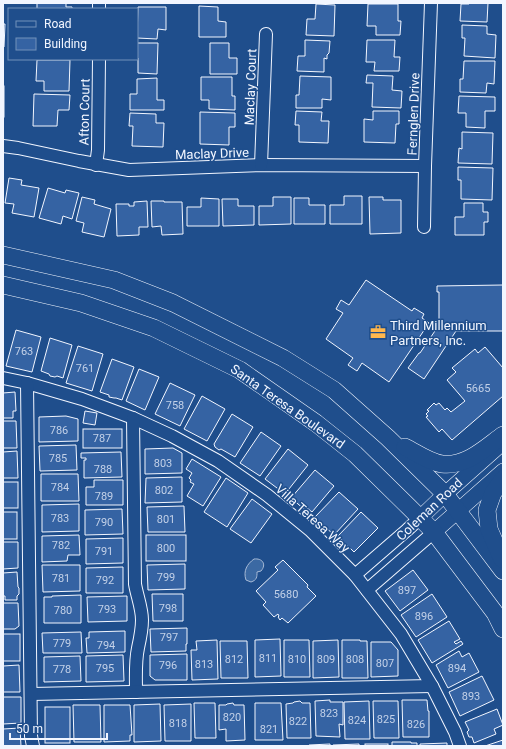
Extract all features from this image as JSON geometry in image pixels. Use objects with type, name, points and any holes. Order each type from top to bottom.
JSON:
[{"type":"main road","points":[[3,255],[114,280],[173,303],[233,332],[289,362],[334,390],[388,438],[445,494],[503,571]]},
{"type":"main road","name":"Santa Teresa Boulevard","points":[[3,285],[81,303],[154,328],[240,370],[316,423],[355,454],[420,518],[434,532],[494,613],[503,629]]},
{"type":"main road","points":[[388,438],[431,460],[442,464],[452,464],[464,461],[474,456],[503,435]]},
{"type":"main road","points":[[503,479],[493,493],[487,510],[489,529],[503,561]]},
{"type":"street","name":"Fernglen Drive","points":[[424,227],[431,3]]},
{"type":"street","name":"Maclay Court","points":[[261,165],[266,34]]},
{"type":"street","name":"Afton Court","points":[[96,165],[98,150],[99,60]]},
{"type":"street","name":"Maclay Drive","points":[[3,146],[96,165],[129,170],[261,165],[425,166]]},
{"type":"street","name":"Villa Teresa Way","points":[[3,378],[27,383],[82,399],[133,418],[172,436],[218,461],[267,495],[310,530],[355,575],[401,634],[432,686],[455,732],[460,746]]},
{"type":"street","points":[[27,383],[31,736],[33,746]]},
{"type":"street","points":[[133,418],[135,584],[141,608],[142,622],[136,662],[136,692]]},
{"type":"street","name":"Coleman Road","points":[[355,575],[503,443]]},
{"type":"street","name":"Coleman Road","points":[[367,590],[503,471]]},
{"type":"street","points":[[31,694],[432,686]]},
{"type":"water","points":[[254,559],[259,559],[263,562],[264,566],[261,571],[257,572],[256,579],[251,582],[246,580],[245,571],[249,563]]},
{"type":"building","points":[[37,3],[66,3],[66,7],[72,7],[72,8],[37,8]]},
{"type":"building","points":[[488,3],[487,22],[460,21],[461,4]]},
{"type":"building","points":[[316,4],[335,5],[334,36],[306,35],[307,19],[315,19]]},
{"type":"building","points":[[368,4],[398,4],[398,21],[401,21],[400,35],[376,35],[376,26],[367,26]]},
{"type":"building","points":[[199,6],[218,7],[218,21],[226,22],[226,37],[199,37]]},
{"type":"building","points":[[166,7],[166,30],[158,29],[157,39],[138,38],[138,8]]},
{"type":"building","points":[[3,24],[5,24],[4,47],[3,47]]},
{"type":"building","points":[[462,25],[487,26],[487,34],[496,35],[495,58],[464,56],[465,38],[462,38]]},
{"type":"building","points":[[305,40],[330,41],[327,59],[324,58],[324,72],[297,71],[298,56],[305,56]]},
{"type":"building","points":[[367,40],[395,40],[394,57],[400,57],[399,71],[374,71],[375,62],[366,62]]},
{"type":"building","points":[[138,43],[158,43],[157,74],[138,73]]},
{"type":"building","points":[[210,43],[229,43],[229,58],[237,58],[237,74],[210,74]]},
{"type":"building","points":[[37,60],[70,60],[69,91],[44,91],[44,81],[36,81]]},
{"type":"building","points":[[464,61],[495,61],[494,84],[487,83],[486,93],[460,92],[460,79],[463,79]]},
{"type":"building","points":[[367,75],[393,76],[392,90],[402,91],[401,108],[372,107],[373,83],[366,83]]},
{"type":"building","points":[[300,76],[331,77],[331,100],[322,99],[322,108],[296,108],[296,95],[299,95]]},
{"type":"building","points":[[201,77],[232,77],[232,96],[235,96],[235,110],[209,109],[209,100],[201,100]]},
{"type":"building","points":[[157,78],[157,100],[164,100],[164,110],[130,110],[130,94],[137,94],[137,79]]},
{"type":"building","points":[[4,86],[4,117],[3,117]]},
{"type":"building","points":[[34,94],[70,95],[69,110],[58,110],[57,126],[33,126]]},
{"type":"building","points":[[459,96],[495,97],[495,111],[485,111],[485,128],[466,127],[466,113],[458,113]]},
{"type":"building","points":[[296,111],[322,112],[321,121],[329,121],[328,143],[299,142],[299,125],[295,125]]},
{"type":"building","points":[[373,111],[399,111],[399,124],[396,124],[395,143],[364,142],[364,119],[373,120]]},
{"type":"building","points":[[200,112],[235,113],[235,127],[229,127],[229,145],[200,144]]},
{"type":"building","points":[[130,113],[156,114],[156,123],[164,123],[163,147],[132,146],[133,126],[129,126]]},
{"type":"building","points":[[462,132],[493,133],[492,164],[458,163],[459,148],[462,149]]},
{"type":"building","points":[[458,167],[493,168],[492,200],[461,199],[461,180],[458,180]]},
{"type":"building","points":[[9,178],[22,180],[21,185],[39,188],[34,217],[12,213],[14,204],[5,203]]},
{"type":"building","points":[[48,188],[65,193],[66,190],[79,193],[72,219],[63,216],[61,224],[39,218]]},
{"type":"building","points":[[344,196],[362,196],[362,224],[330,224],[330,205],[344,205]]},
{"type":"building","points":[[82,197],[95,200],[94,204],[111,209],[104,237],[82,232],[84,223],[76,221]]},
{"type":"building","points":[[273,197],[291,197],[291,224],[259,225],[259,206],[273,206]]},
{"type":"building","points":[[369,197],[383,197],[383,200],[401,200],[401,233],[370,234]]},
{"type":"building","points":[[201,198],[219,199],[219,226],[187,226],[187,207],[201,207]]},
{"type":"building","points":[[294,198],[309,198],[309,205],[325,205],[325,224],[294,224]]},
{"type":"building","points":[[222,199],[238,199],[238,206],[254,206],[254,225],[223,226]]},
{"type":"building","points":[[147,201],[148,227],[139,227],[139,235],[117,236],[116,204],[129,204],[129,206],[134,206],[134,202]]},
{"type":"building","points":[[151,201],[182,202],[183,234],[162,235],[161,226],[152,227]]},
{"type":"building","points":[[464,203],[483,203],[483,212],[488,212],[488,222],[484,222],[484,235],[455,235],[455,217],[464,217]]},
{"type":"building","points":[[366,280],[412,311],[414,308],[424,314],[422,318],[429,323],[389,382],[362,363],[357,371],[348,365],[353,358],[326,339],[343,313],[336,309],[341,300],[349,305]]},
{"type":"building","points":[[503,285],[503,331],[456,331],[424,379],[408,368],[439,325],[439,292],[437,292],[437,286]]},
{"type":"building","points":[[16,330],[41,337],[32,372],[6,366]]},
{"type":"building","points":[[50,338],[72,345],[63,378],[50,376],[49,374],[41,371]]},
{"type":"building","points":[[78,346],[103,354],[92,391],[66,383]]},
{"type":"building","points":[[485,347],[503,368],[503,396],[452,440],[442,429],[439,432],[426,417],[428,416],[426,414],[429,411],[427,410],[434,403],[436,405],[439,403],[445,410],[447,408],[451,412],[465,401],[447,380],[456,372],[452,368],[475,349],[478,353]]},
{"type":"building","points":[[112,359],[134,367],[122,400],[109,397],[109,395],[100,392]]},
{"type":"building","points":[[139,369],[159,377],[145,410],[126,401]]},
{"type":"building","points":[[170,383],[195,395],[180,426],[155,414]]},
{"type":"building","points":[[15,392],[16,411],[13,411],[13,418],[3,418],[3,393]]},
{"type":"building","points":[[202,396],[225,409],[207,441],[184,429]]},
{"type":"building","points":[[85,411],[97,413],[95,425],[83,423]]},
{"type":"building","points":[[232,414],[253,427],[235,457],[221,449],[219,450],[214,444]]},
{"type":"building","points":[[66,416],[78,419],[78,441],[39,442],[39,417]]},
{"type":"building","points":[[3,421],[16,421],[17,448],[3,448]]},
{"type":"building","points":[[83,429],[122,429],[122,448],[83,448]]},
{"type":"building","points":[[261,432],[281,446],[260,476],[240,463]]},
{"type":"building","points":[[76,445],[77,470],[40,471],[39,446]]},
{"type":"building","points":[[173,448],[182,453],[182,473],[145,474],[145,449]]},
{"type":"building","points":[[288,449],[308,465],[285,494],[265,479]]},
{"type":"building","points":[[17,451],[18,478],[3,478],[3,452]]},
{"type":"building","points":[[121,452],[122,477],[84,478],[84,460],[86,460],[86,458],[81,458],[81,453]]},
{"type":"building","points":[[192,459],[221,477],[203,506],[187,496],[194,484],[190,482],[191,480],[189,478],[192,473],[186,469]]},
{"type":"building","points":[[315,470],[334,486],[312,512],[307,508],[305,510],[291,498]]},
{"type":"building","points":[[41,474],[78,474],[79,501],[41,501]]},
{"type":"building","points":[[182,477],[182,502],[145,503],[146,478]]},
{"type":"building","points":[[226,478],[248,493],[227,527],[204,512]]},
{"type":"building","points":[[94,480],[123,480],[123,505],[86,505],[86,487],[94,487]]},
{"type":"building","points":[[3,482],[18,482],[18,508],[3,508]]},
{"type":"building","points":[[339,492],[358,509],[334,535],[315,520],[315,517]]},
{"type":"building","points":[[252,499],[272,514],[251,543],[230,529]]},
{"type":"building","points":[[79,504],[79,531],[42,532],[42,505]]},
{"type":"building","points":[[184,506],[185,532],[148,532],[147,507]]},
{"type":"building","points":[[122,509],[123,534],[85,535],[85,510]]},
{"type":"building","points":[[3,512],[17,512],[17,539],[3,539]]},
{"type":"building","points":[[361,512],[378,528],[354,552],[342,543],[342,540],[338,536]]},
{"type":"building","points":[[79,535],[80,555],[68,555],[67,561],[42,562],[42,536]]},
{"type":"building","points":[[146,535],[186,535],[186,561],[146,561]]},
{"type":"building","points":[[123,538],[123,563],[86,564],[86,539]]},
{"type":"building","points":[[3,542],[18,542],[18,568],[3,569]]},
{"type":"building","points":[[283,560],[308,585],[307,587],[316,596],[288,623],[282,618],[280,620],[278,614],[274,617],[263,605],[266,602],[256,591],[278,570],[275,567]]},
{"type":"building","points":[[185,564],[185,589],[148,590],[147,565]]},
{"type":"building","points":[[42,565],[80,565],[80,591],[43,592]]},
{"type":"building","points":[[123,567],[123,593],[86,593],[86,568]]},
{"type":"building","points":[[413,570],[428,590],[400,611],[385,591]]},
{"type":"building","points":[[17,572],[19,594],[17,596],[17,600],[5,600],[5,596],[3,596],[3,573]]},
{"type":"building","points":[[152,594],[183,594],[183,621],[153,621]]},
{"type":"building","points":[[432,594],[447,617],[416,637],[401,615]]},
{"type":"building","points":[[81,595],[81,623],[44,623],[44,597]]},
{"type":"building","points":[[127,596],[127,621],[88,622],[87,597]]},
{"type":"building","points":[[3,603],[18,603],[19,626],[15,629],[3,629]]},
{"type":"building","points":[[449,621],[460,639],[454,642],[456,644],[461,641],[463,644],[432,663],[418,640]]},
{"type":"building","points":[[187,628],[186,651],[151,652],[150,629]]},
{"type":"building","points":[[125,631],[125,652],[87,653],[86,638],[89,638],[89,632]]},
{"type":"building","points":[[81,632],[82,653],[43,653],[42,633]]},
{"type":"building","points":[[3,634],[20,634],[20,661],[3,661]]},
{"type":"building","points":[[280,639],[281,676],[255,677],[255,640]]},
{"type":"building","points":[[217,640],[218,679],[192,680],[191,650],[197,650],[196,641]]},
{"type":"building","points":[[284,640],[309,640],[310,677],[284,677]]},
{"type":"building","points":[[338,640],[339,677],[313,678],[313,641]]},
{"type":"building","points":[[342,640],[367,641],[368,678],[342,678]]},
{"type":"building","points":[[220,641],[247,641],[248,678],[221,678]]},
{"type":"building","points":[[371,642],[391,642],[398,650],[398,676],[371,677]]},
{"type":"building","points":[[459,651],[462,657],[469,653],[479,672],[448,688],[436,665]]},
{"type":"building","points":[[187,654],[187,680],[155,680],[150,676],[150,655]]},
{"type":"building","points":[[123,655],[124,681],[86,682],[86,656]]},
{"type":"building","points":[[80,656],[81,681],[44,682],[44,657]]},
{"type":"building","points":[[19,665],[20,692],[3,692],[3,666]]},
{"type":"building","points":[[482,676],[494,700],[460,716],[449,692]]},
{"type":"building","points":[[3,697],[21,697],[21,723],[3,724]]},
{"type":"building","points":[[330,700],[330,702],[343,702],[343,725],[339,724],[340,737],[316,736],[315,701]]},
{"type":"building","points":[[402,700],[427,700],[429,711],[429,737],[403,737]]},
{"type":"building","points":[[300,701],[302,703],[310,703],[311,738],[287,738],[286,704]]},
{"type":"building","points":[[369,701],[370,739],[345,739],[344,702]]},
{"type":"building","points":[[373,701],[398,701],[399,738],[374,738]]},
{"type":"building","points":[[194,703],[215,703],[216,738],[195,738]]},
{"type":"building","points":[[233,703],[234,705],[244,705],[245,740],[226,741],[226,729],[219,730],[219,705]]},
{"type":"building","points":[[255,703],[281,703],[283,740],[255,740]]},
{"type":"building","points":[[160,704],[161,741],[134,742],[134,705]]},
{"type":"building","points":[[191,704],[191,741],[165,741],[164,705]]},
{"type":"building","points":[[73,705],[100,705],[101,742],[74,742]]},
{"type":"building","points":[[104,705],[130,705],[132,735],[130,735],[130,741],[104,742]]},
{"type":"building","points":[[45,707],[70,707],[70,743],[45,743]]},
{"type":"building","points":[[497,709],[503,725],[494,729],[496,734],[474,743],[472,737],[469,737],[467,732],[469,730],[465,722]]},
{"type":"building","points":[[20,728],[21,746],[3,746],[3,729]]},
{"type":"building","points":[[503,740],[503,746],[485,746]]},
{"type":"building","points":[[392,742],[411,742],[417,743],[417,746],[392,746]]},
{"type":"building","points":[[447,743],[447,746],[420,746],[420,744]]},
{"type":"building","points":[[330,744],[330,746],[309,746],[309,745]]},
{"type":"building","points":[[359,744],[359,746],[333,745]]},
{"type":"building","points":[[365,744],[388,744],[388,746],[365,746]]},
{"type":"place","name":"Third Millennium Partners, Inc.","points":[[378,332]]}]
